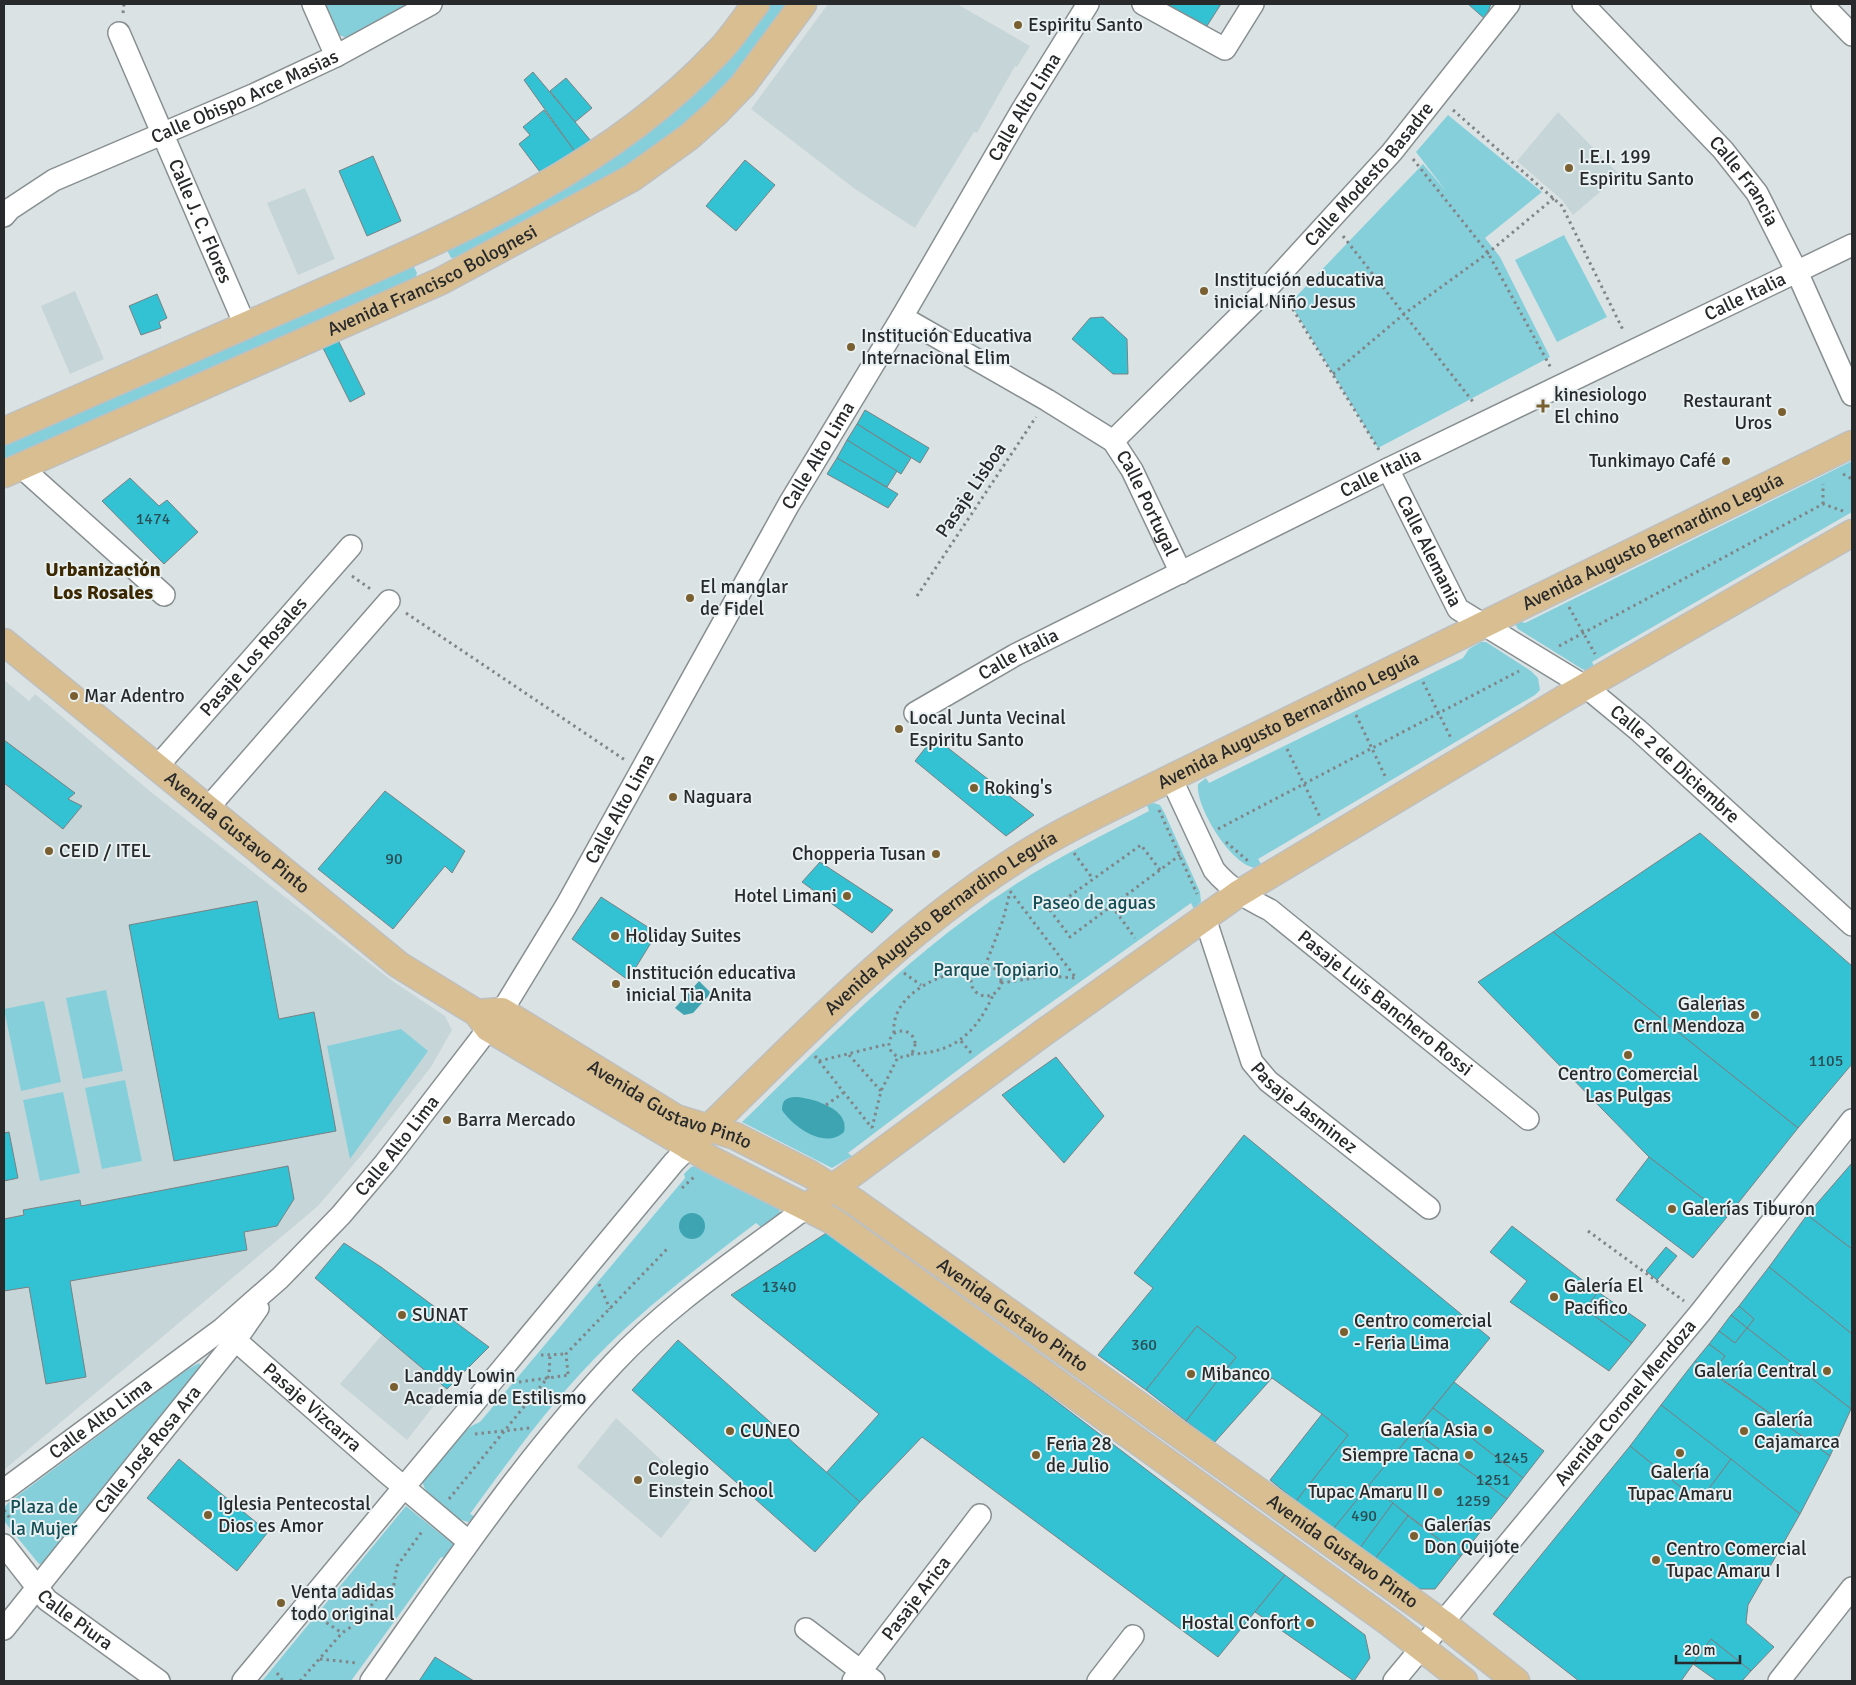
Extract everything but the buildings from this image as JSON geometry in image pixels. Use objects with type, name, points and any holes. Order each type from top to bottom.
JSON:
[{"type":"main road","name":"Avenida Francisco Bolognesi","points":[[4,431],[425,247],[572,171],[649,116],[719,52],[756,4]]},
{"type":"main road","name":"Avenida Francisco Bolognesi","points":[[12,470],[441,281],[604,194],[659,160],[717,112],[743,85],[803,4]]},
{"type":"main road","points":[[425,247],[441,281]]},
{"type":"main road","name":"Avenida Augusto Bernardino Leguía","points":[[688,1147],[864,977],[939,914],[1011,863],[1048,841],[1171,778],[1481,624],[1852,444]]},
{"type":"main road","points":[[808,1207],[1043,1033],[1201,906],[1238,894],[1586,687],[1849,523]]},
{"type":"main road","name":"Avenida Gustavo Pinto","points":[[4,642],[399,965],[489,1017],[676,1118],[735,1136],[810,1174],[834,1189],[1444,1624],[1516,1681]]},
{"type":"main road","name":"Avenida Gustavo Pinto","points":[[489,1017],[688,1147],[776,1194],[808,1207],[833,1221],[1423,1648],[1464,1681]]},
{"type":"street","points":[[313,4],[336,56]]},
{"type":"street","name":"Calle Obispo Arce Masias","points":[[4,216],[10,209],[54,180],[253,95],[336,56],[431,4]]},
{"type":"street","name":"Calle Alto Lima","points":[[4,1490],[229,1335],[340,1215],[385,1163],[566,906],[789,504],[902,317],[1022,110],[1088,4]]},
{"type":"street","points":[[1142,4],[1224,49],[1253,4]]},
{"type":"street","name":"Calle Modesto Basadre","points":[[1113,441],[1275,281],[1392,152],[1509,4]]},
{"type":"street","name":"Calle Francia","points":[[1583,4],[1723,150],[1756,194],[1797,272],[1852,395]]},
{"type":"street","points":[[1822,4],[1852,35]]},
{"type":"street","name":"Calle J. C. Flores","points":[[119,33],[245,326]]},
{"type":"street","name":"Calle Italia","points":[[915,713],[1015,655],[1388,469],[1852,245]]},
{"type":"street","name":"Calle Portugal","points":[[902,317],[1047,400],[1113,441],[1132,470],[1181,573]]},
{"type":"street","name":"Calle Alemania","points":[[1388,469],[1458,609],[1481,624]]},
{"type":"street","points":[[12,470],[164,595]]},
{"type":"street","name":"Pasaje Los Rosales","points":[[156,768],[351,546]]},
{"type":"street","points":[[208,809],[389,601]]},
{"type":"street","name":"Calle 2 de Diciembre","points":[[1481,624],[1586,687],[1638,730],[1852,925]]},
{"type":"street","name":"Pasaje Luis Banchero Rossi","points":[[1171,778],[1214,870],[1238,894],[1270,910],[1528,1119]]},
{"type":"street","name":"Pasaje Jasminez","points":[[1201,906],[1252,1062],[1268,1081],[1429,1208]]},
{"type":"street","name":"Avenida Coronel Mendoza","points":[[1394,1681],[1444,1624],[1700,1313],[1852,1120]]},
{"type":"street","name":"Avenida Augusto Bernardino Leguía","points":[[243,1681],[688,1147]]},
{"type":"street","points":[[371,1681],[469,1542],[539,1450],[614,1362],[673,1308],[718,1272],[808,1207]]},
{"type":"street","name":"Pasaje Vizcarra","points":[[229,1335],[469,1542]]},
{"type":"street","name":"Calle José Rosa Ara","points":[[4,1629],[38,1589],[229,1335]]},
{"type":"street","name":"Pasaje Arica","points":[[863,1678],[980,1515]]},
{"type":"street","name":"Calle Piura","points":[[4,1545],[47,1600],[159,1681]]},
{"type":"street","points":[[1779,1681],[1852,1588]]},
{"type":"street","points":[[806,1629],[863,1678]]},
{"type":"street","points":[[1098,1681],[1133,1636]]},
{"type":"path","points":[[1449,106],[1562,206],[1634,350]]},
{"type":"path","points":[[1409,155],[1488,253],[1546,356],[1558,387]]},
{"type":"path","points":[[1333,374],[1404,314],[1488,253],[1554,198]]},
{"type":"path","points":[[1348,228],[1342,235],[1470,395],[1486,422]]},
{"type":"path","points":[[1275,281],[1378,448],[1388,469]]},
{"type":"path","name":"Pasaje Lisboa","points":[[917,596],[1047,400]]},
{"type":"path","points":[[1823,504],[1824,479]]},
{"type":"path","points":[[1823,504],[1849,523]]},
{"type":"path","points":[[1554,649],[1823,504]]},
{"type":"path","points":[[335,565],[640,770]]},
{"type":"path","points":[[1568,607],[1597,657]]},
{"type":"path","points":[[1218,829],[1438,712],[1522,670]]},
{"type":"path","points":[[1423,682],[1452,741]]},
{"type":"path","points":[[1356,715],[1386,779]]},
{"type":"path","points":[[1287,749],[1321,818]]},
{"type":"path","points":[[1154,803],[1160,810],[1201,906]]},
{"type":"path","points":[[1215,821],[1221,834]]},
{"type":"path","points":[[1223,839],[1252,865]]},
{"type":"path","points":[[1160,870],[1141,845],[1050,910],[1070,937],[1180,856]]},
{"type":"path","points":[[1074,853],[1093,879]]},
{"type":"path","points":[[815,1056],[872,1128],[881,1091],[898,1057],[939,1050],[961,1040],[986,1011],[993,994],[1001,982],[1047,976],[1076,978],[1010,891],[1003,920],[985,966]]},
{"type":"path","points":[[1112,906],[1135,938]]},
{"type":"path","points":[[819,1061],[888,1044],[894,1033],[893,1024],[903,1005],[921,985],[961,970],[976,970],[985,966],[998,972],[1001,982]]},
{"type":"path","points":[[976,970],[971,983],[975,992],[984,996],[993,994]]},
{"type":"path","points":[[904,972],[921,985]]},
{"type":"path","points":[[894,1033],[902,1030],[913,1037],[915,1046],[910,1054]]},
{"type":"path","points":[[961,1040],[972,1054]]},
{"type":"path","points":[[888,1044],[891,1052],[898,1057]]},
{"type":"path","points":[[849,1055],[881,1091]]},
{"type":"path","points":[[826,1105],[844,1092]]},
{"type":"path","points":[[1588,1231],[1700,1313]]},
{"type":"path","points":[[538,1355],[566,1354],[667,1249]]},
{"type":"path","points":[[598,1282],[610,1309]]},
{"type":"path","points":[[566,1354],[568,1374]]},
{"type":"path","points":[[448,1500],[549,1376],[550,1356]]},
{"type":"path","points":[[516,1382],[568,1374],[574,1378]]},
{"type":"path","points":[[468,1435],[533,1427]]},
{"type":"path","points":[[300,1681],[342,1633],[357,1623],[378,1596],[393,1590],[396,1566],[423,1530]]},
{"type":"path","points":[[321,1618],[342,1633]]},
{"type":"path","points":[[320,1659],[358,1663]]},
{"type":"path","points":[[277,1674],[283,1681]]},
{"type":"shaded area","points":[[828,4],[957,4],[1030,46],[1017,67],[1015,66],[977,133],[974,132],[915,228],[855,189],[751,109]]},
{"type":"shaded area","name":"I.E.I. 199 Espiritu Santo","points":[[1558,112],[1620,175],[1573,215],[1562,200],[1517,161]]},
{"type":"shaded area","points":[[305,188],[335,259],[298,275],[267,203]]},
{"type":"shaded area","points":[[75,291],[104,359],[70,374],[41,306]]},
{"type":"shaded area","points":[[4,680],[29,701],[35,694],[152,793],[391,980],[445,1016],[452,1030],[431,1067],[359,1158],[318,1206],[4,1470]]},
{"type":"shaded area","points":[[699,981],[711,993],[693,1013],[684,1015],[675,1008]]},
{"type":"shaded area","points":[[798,1097],[813,1100],[836,1111],[842,1117],[844,1132],[828,1139],[810,1134],[801,1129],[782,1110],[786,1099]]},
{"type":"shaded area","points":[[692,1213],[701,1217],[705,1226],[701,1235],[692,1239],[683,1235],[679,1226],[683,1217]]},
{"type":"shaded area","name":"Landdy Lowin Academia de Estilismo","points":[[382,1335],[447,1389],[407,1440],[340,1384]]},
{"type":"shaded area","name":"Colegio Einstein School","points":[[616,1418],[697,1493],[661,1538],[577,1467]]},
{"type":"green space","points":[[322,4],[409,4],[349,39],[337,34]]},
{"type":"green space","points":[[765,4],[794,4],[719,100],[630,169],[463,257],[451,258],[447,250],[510,214]]},
{"type":"green space","points":[[1448,115],[1542,192],[1485,238],[1500,257],[1550,357],[1378,448],[1290,303],[1423,164],[1446,191],[1416,152]]},
{"type":"green space","points":[[1564,235],[1607,317],[1557,342],[1515,260]]},
{"type":"green space","points":[[413,265],[417,273],[414,283],[4,464],[4,443]]},
{"type":"green space","points":[[1852,461],[1852,512],[1592,662],[1595,668],[1588,671],[1582,669],[1518,629],[1515,624],[1519,621],[1525,623]]},
{"type":"green space","points":[[1481,642],[1486,642],[1531,671],[1538,678],[1540,690],[1535,695],[1258,859],[1261,864],[1256,868],[1246,865],[1236,857],[1216,834],[1202,806],[1199,794],[1198,784],[1206,778],[1209,783],[1463,658],[1469,649]]},
{"type":"green space","name":"Parque Topiario","points":[[1154,803],[1160,805],[1165,814],[1200,892],[1201,902],[1194,909],[1191,903],[983,1051],[848,1153],[852,1156],[832,1168],[742,1122],[872,997],[976,911],[1063,856],[1149,811],[1147,805]]},
{"type":"green space","points":[[106,990],[123,1071],[83,1079],[66,998]]},
{"type":"green space","points":[[44,1001],[61,1082],[21,1091],[4,1009]]},
{"type":"green space","points":[[401,1029],[428,1051],[350,1159],[327,1046]]},
{"type":"green space","points":[[125,1080],[142,1161],[102,1169],[85,1088]]},
{"type":"green space","points":[[63,1092],[80,1173],[40,1181],[23,1100]]},
{"type":"green space","points":[[695,1166],[779,1209],[781,1215],[762,1228],[756,1223],[661,1298],[607,1346],[570,1385],[535,1427],[470,1514],[474,1516],[469,1522],[449,1513],[428,1493],[423,1482],[456,1439],[480,1422],[685,1178],[684,1174],[691,1167]]},
{"type":"green space","name":"Plaza de la Mujer","points":[[199,1363],[202,1367],[43,1564],[39,1564],[4,1521],[4,1508],[8,1503],[188,1369]]},
{"type":"green space","points":[[406,1506],[453,1544],[454,1548],[447,1559],[441,1557],[351,1681],[262,1681]]},
{"type":"place","name":"Espiritu Santo","points":[[1018,25]]},
{"type":"place","name":"I.E.I. 199 Espiritu Santo","points":[[1569,168]]},
{"type":"place","name":"Institución educativa inicial Niño Jesus","points":[[1204,291]]},
{"type":"place","name":"Institución Educativa Internacional Elim","points":[[851,347]]},
{"type":"place","name":"kinesiologo El chino","points":[[1543,406]]},
{"type":"place","name":"Restaurant Uros","points":[[1782,412]]},
{"type":"place","name":"Tunkimayo Café","points":[[1726,461]]},
{"type":"place","name":"El manglar de Fidel","points":[[690,598]]},
{"type":"place","name":"Mar Adentro","points":[[74,696]]},
{"type":"place","name":"Local Junta Vecinal Espiritu Santo","points":[[899,729]]},
{"type":"place","name":"Roking's","points":[[974,788]]},
{"type":"place","name":"Naguara","points":[[673,797]]},
{"type":"place","name":"CEID / ITEL","points":[[49,851]]},
{"type":"place","name":"Chopperia Tusan","points":[[936,854]]},
{"type":"place","name":"Hotel Limani","points":[[847,896]]},
{"type":"place","name":"Holiday Suites","points":[[615,936]]},
{"type":"place","name":"Institución educativa inicial Tia Anita","points":[[616,984]]},
{"type":"place","name":"Galerias Crnl Mendoza","points":[[1755,1015]]},
{"type":"place","name":"Centro Comercial Las Pulgas","points":[[1628,1055]]},
{"type":"place","name":"Barra Mercado","points":[[447,1120]]},
{"type":"place","name":"Galerías Tiburon","points":[[1672,1209]]},
{"type":"place","name":"Galería El Pacifico","points":[[1554,1297]]},
{"type":"place","name":"SUNAT","points":[[402,1315]]},
{"type":"place","name":"Centro comercial - Feria Lima","points":[[1344,1332]]},
{"type":"place","name":"Galería Central","points":[[1827,1371]]},
{"type":"place","name":"Mibanco","points":[[1191,1374]]},
{"type":"place","name":"Landdy Lowin Academia de Estilismo","points":[[394,1387]]},
{"type":"place","name":"Galería Asia","points":[[1488,1430]]},
{"type":"place","name":"CUNEO","points":[[730,1431]]},
{"type":"place","name":"Galería Cajamarca","points":[[1744,1431]]},
{"type":"place","name":"Galería Tupac Amaru","points":[[1680,1453]]},
{"type":"place","name":"Feria 28 de Julio","points":[[1036,1455]]},
{"type":"place","name":"Siempre Tacna","points":[[1469,1455]]},
{"type":"place","name":"Colegio Einstein School","points":[[638,1480]]},
{"type":"place","name":"Tupac Amaru II","points":[[1438,1492]]},
{"type":"place","name":"Iglesia Pentecostal Dios es Amor","points":[[208,1515]]},
{"type":"place","name":"Galerías Don Quijote","points":[[1414,1536]]},
{"type":"place","name":"Centro Comercial Tupac Amaru I","points":[[1656,1560]]},
{"type":"place","name":"Venta adidas todo original","points":[[281,1603]]},
{"type":"place","name":"Hostal Confort","points":[[1310,1623]]},
{"type":"district","name":"Urbanización Los Rosales","points":[[103,580]]},
{"type":"park label","name":"Paseo de aguas","points":[[1094,903]]}]
